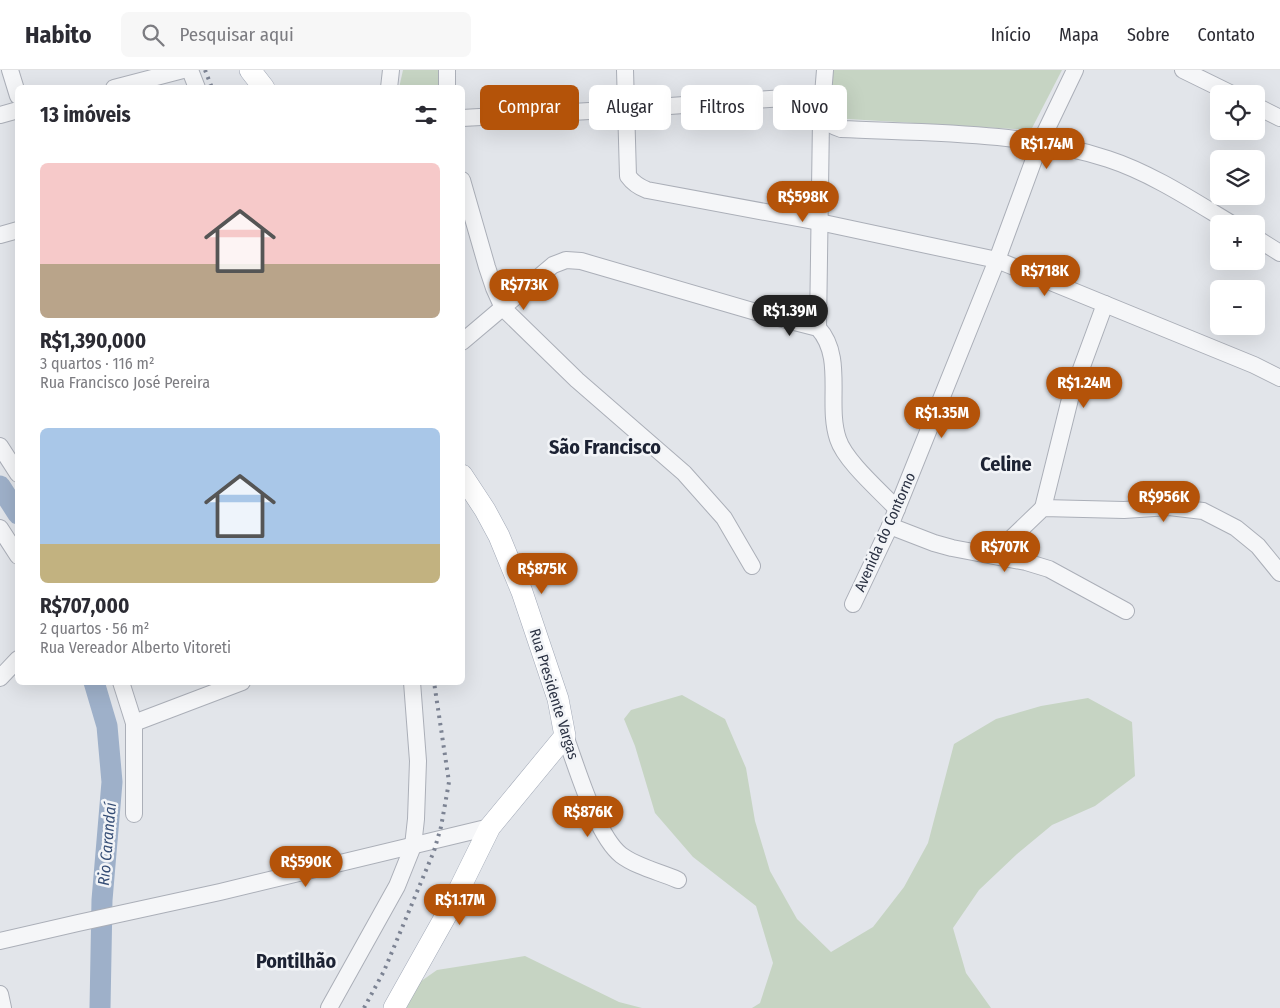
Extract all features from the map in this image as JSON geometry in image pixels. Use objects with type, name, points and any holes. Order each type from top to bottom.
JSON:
[{"type":"main road","points":[[250,70],[262,85]]},
{"type":"main road","name":"Rua Presidente Vargas","points":[[465,480],[485,510],[499,536],[522,592],[558,699],[565,736]]},
{"type":"main road","points":[[394,1008],[449,910],[490,827],[565,736]]},
{"type":"street","points":[[10,70],[15,86]]},
{"type":"street","points":[[128,85],[182,70]]},
{"type":"street","points":[[190,70],[196,85]]},
{"type":"street","points":[[389,85],[391,70]]},
{"type":"street","points":[[447,70],[447,85]]},
{"type":"street","points":[[625,70],[625,85]]},
{"type":"street","points":[[823,85],[825,70]]},
{"type":"street","name":"Avenida do Contorno","points":[[854,604],[890,526],[997,260],[1040,143],[1075,70]]},
{"type":"street","points":[[1182,70],[1213,85]]},
{"type":"street","points":[[671,106],[773,99]]},
{"type":"street","points":[[1265,110],[1280,118]]},
{"type":"street","points":[[0,115],[15,111]]},
{"type":"street","points":[[465,118],[589,111]]},
{"type":"street","points":[[847,129],[989,136],[1040,143],[1108,159],[1142,173],[1216,215]]},
{"type":"street","points":[[627,130],[628,176],[635,184],[647,190],[818,222],[997,260],[1254,365],[1280,378]]},
{"type":"street","points":[[818,328],[820,130]]},
{"type":"street","points":[[465,190],[487,267],[503,308],[577,380],[684,473],[724,518],[752,566]]},
{"type":"street","points":[[0,236],[15,231]]},
{"type":"street","points":[[1265,244],[1280,254]]},
{"type":"street","points":[[465,340],[553,265],[566,260],[581,261],[745,309],[818,328],[828,340],[830,347],[838,440],[858,469],[897,508]]},
{"type":"street","points":[[994,555],[1043,508],[1070,399],[1105,304]]},
{"type":"street","points":[[0,446],[15,469]]},
{"type":"street","points":[[1043,508],[1124,510],[1169,507],[1203,511],[1236,528],[1258,546],[1280,573]]},
{"type":"street","points":[[890,526],[952,548],[994,555],[1050,569],[1126,611]]},
{"type":"street","points":[[0,528],[15,551]]},
{"type":"street","points":[[0,678],[15,663]]},
{"type":"street","points":[[122,685],[134,723],[134,814]]},
{"type":"street","points":[[134,723],[234,685]]},
{"type":"street","points":[[329,1008],[397,886],[413,846],[418,761],[412,685]]},
{"type":"street","name":"Rua Presidente Vargas","points":[[565,736],[602,831],[611,846],[623,856],[638,864],[678,880]]},
{"type":"street","points":[[0,941],[220,892],[490,827]]},
{"type":"street","points":[[0,994],[3,1008]]},
{"type":"green space","points":[[403,70],[439,70],[440,85],[400,85]]},
{"type":"green space","points":[[833,70],[1062,70],[1031,130],[847,119],[847,85],[832,85]]},
{"type":"green space","points":[[682,695],[725,719],[746,768],[755,821],[770,871],[797,919],[831,952],[873,927],[904,887],[928,843],[954,744],[996,719],[1041,706],[1088,698],[1132,722],[1135,776],[1095,806],[1052,825],[1017,854],[979,890],[953,928],[966,973],[991,1008],[752,1008],[760,1003],[773,963],[756,906],[693,857],[655,813],[635,746],[624,719],[631,710]]},
{"type":"green space","points":[[525,956],[619,1002],[642,1008],[397,1008],[407,991],[437,970]]},
{"type":"waterway","name":"Rio Carandaí","points":[[0,486],[15,509]]},
{"type":"waterway","name":"Rio Carandaí","points":[[95,685],[107,726],[112,782],[102,900],[100,1008]]},
{"type":"railway","points":[[205,70],[211,85]]},
{"type":"railway","points":[[364,1008],[384,971],[434,851],[441,827],[449,782],[434,685]]},
{"type":"district","name":"São Francisco","points":[[605,447]]},
{"type":"district","name":"Celine","points":[[1006,464]]},
{"type":"district","name":"Pontilhão","points":[[296,961]]}]
